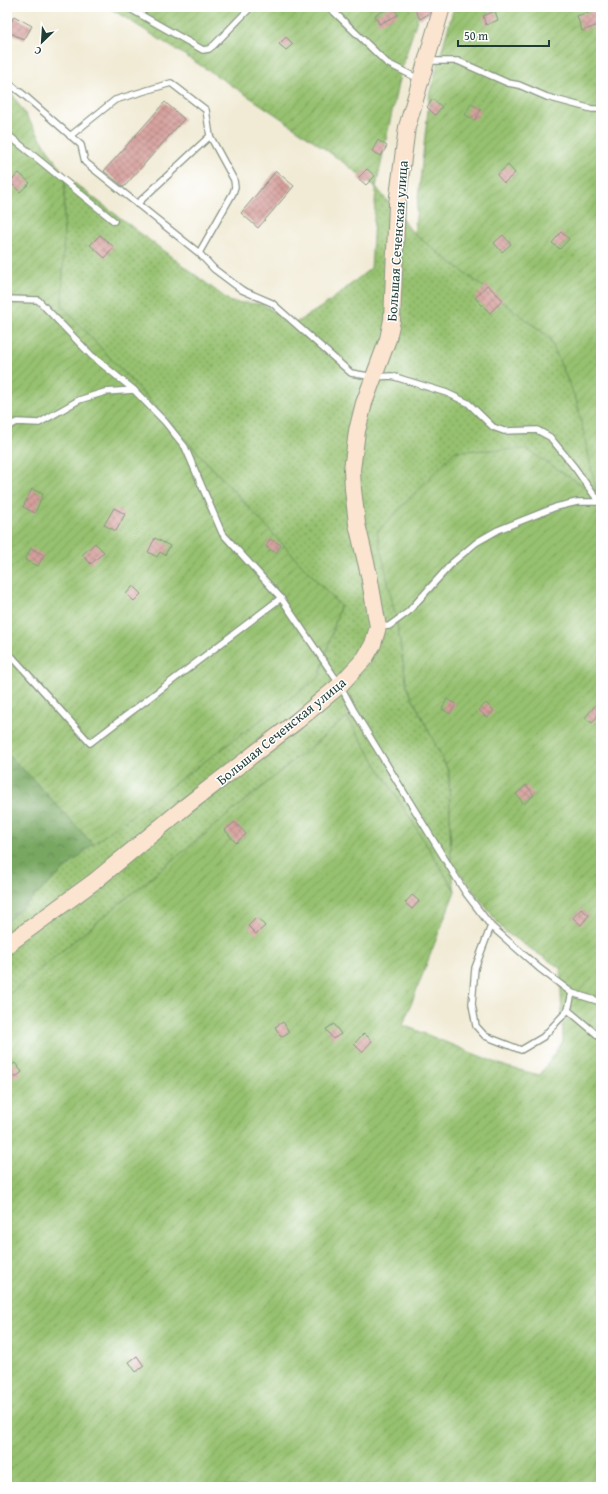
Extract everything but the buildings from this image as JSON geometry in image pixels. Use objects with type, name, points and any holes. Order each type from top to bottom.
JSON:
[{"type":"street","name":"Большая Сеченская улица","points":[[7,946],[95,881],[186,806],[340,685],[366,658],[373,644],[378,627],[370,575],[357,524],[352,470],[357,431],[364,403],[388,339],[392,320],[396,229],[407,127],[442,7]]},
{"type":"lane","points":[[127,7],[203,50],[209,49],[214,45],[251,7]]},
{"type":"lane","points":[[329,7],[387,63],[421,80]]},
{"type":"lane","points":[[426,61],[458,61],[508,83],[519,84],[547,96],[592,109],[601,109]]},
{"type":"lane","points":[[7,82],[80,145],[85,162],[199,253],[214,269],[242,290],[272,303],[351,373],[374,378],[392,376],[447,393],[468,404],[493,427],[504,431],[537,430],[550,437],[601,502]]},
{"type":"lane","points":[[70,136],[115,100],[171,83],[206,110],[210,136],[234,180],[235,187],[199,253]]},
{"type":"lane","points":[[7,134],[114,221]]},
{"type":"lane","points":[[137,204],[210,136]]},
{"type":"lane","points":[[7,299],[38,300],[92,356],[134,390],[165,422],[185,447],[222,533],[281,598],[340,685],[354,711],[465,892],[491,926],[539,968],[572,993],[601,1002]]},
{"type":"lane","points":[[7,427],[17,422],[39,423],[79,400],[105,392],[134,390]]},
{"type":"lane","points":[[378,627],[388,626],[408,612],[453,562],[476,542],[498,530],[556,507],[577,502],[601,502]]},
{"type":"lane","points":[[7,651],[90,744],[281,598]]},
{"type":"lane","points":[[491,926],[475,968],[472,1004],[476,1026],[485,1036],[521,1050],[543,1037],[568,1010],[572,993]]},
{"type":"lane","points":[[568,1010],[601,1038]]},
{"type":"green space","points":[[108,7],[421,7],[401,70],[376,187],[278,116]]},
{"type":"green space","points":[[454,7],[601,7],[601,1487],[7,1487],[7,996],[347,717],[455,891],[403,1025],[507,1067],[540,1075],[563,1041],[560,968],[505,932],[451,862],[449,772],[407,687],[397,623],[377,532],[455,451],[526,449],[597,495],[577,402],[549,337],[414,234],[430,92]]},
{"type":"green space","points":[[7,86],[65,176],[62,306],[340,606],[319,677],[93,844],[30,776],[7,754]]},
{"type":"green space","points":[[65,176],[231,302],[262,304],[294,324],[329,302],[371,268],[376,187],[414,234],[549,337],[577,402],[598,495],[397,623],[407,687],[449,772],[451,865],[455,891],[347,717],[7,996],[7,921],[93,844],[319,677],[340,606],[62,306]]},
{"type":"green space","points":[[7,755],[30,776],[93,844],[7,921]]}]
